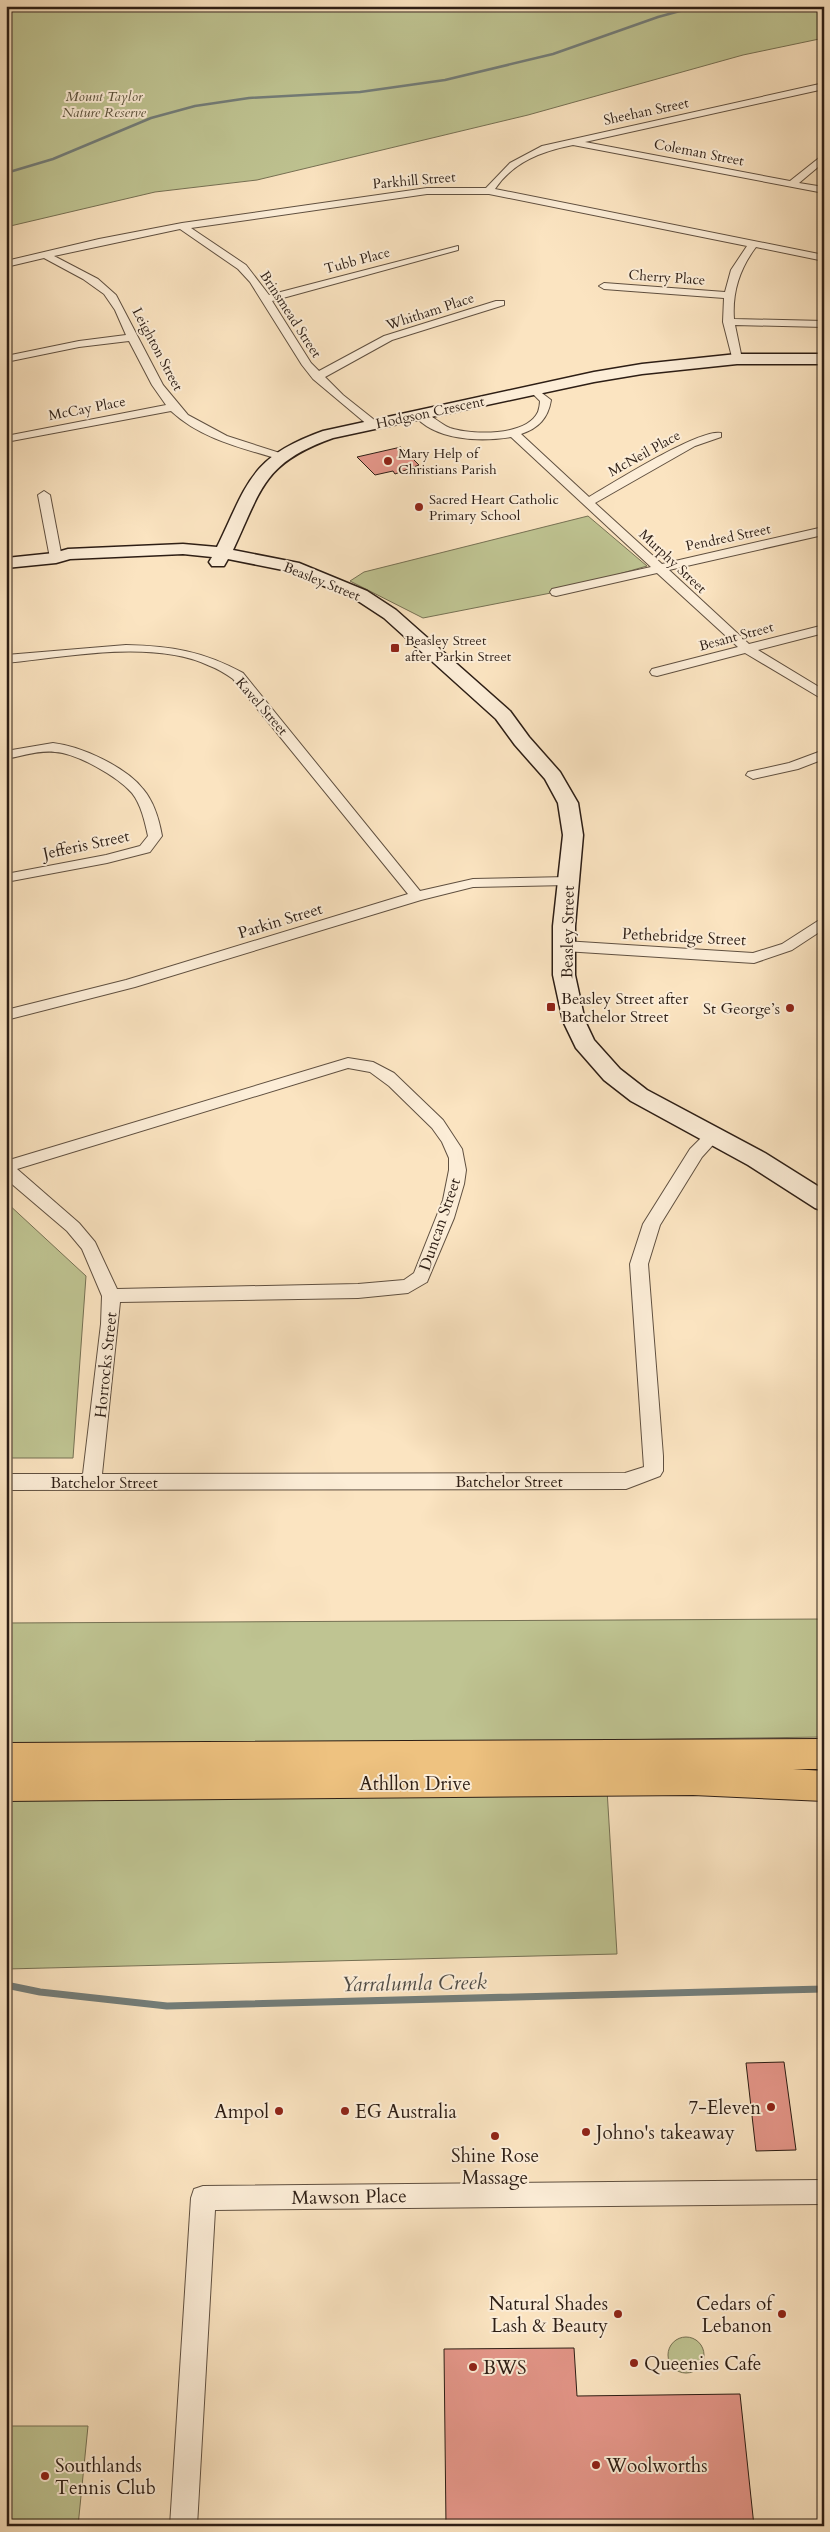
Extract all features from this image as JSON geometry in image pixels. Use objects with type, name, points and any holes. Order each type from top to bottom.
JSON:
[{"type":"main road","name":"Hodgson Crescent","points":[[211,556],[244,508],[244,501],[261,474],[279,456],[301,444],[329,434],[642,368],[736,355],[824,351]]},
{"type":"main road","name":"Hodgson Crescent","points":[[736,355],[824,358]]},
{"type":"main road","name":"Beasley Street","points":[[6,563],[56,558],[70,560],[157,556],[211,556],[293,567],[360,595],[390,614],[502,715],[510,728],[549,770],[564,792],[572,820],[572,848],[564,946],[567,998],[577,1029],[596,1059],[626,1088],[664,1112],[759,1160],[824,1202]]},
{"type":"main road","name":"Athllon Drive","points":[[6,1758],[824,1754]]},
{"type":"main road","name":"Athllon Drive","points":[[6,1786],[693,1780],[751,1781],[824,1786]]},
{"type":"street","name":"Sheehan Street","points":[[489,191],[498,176],[509,166],[545,148],[824,86]]},
{"type":"street","name":"Coleman Street","points":[[569,142],[824,190]]},
{"type":"street","points":[[792,184],[824,157]]},
{"type":"street","name":"Parkhill Street","points":[[6,264],[99,242],[182,226],[426,191],[489,191],[824,258]]},
{"type":"street","name":"Brinsmead Street","points":[[182,226],[242,267],[266,299],[306,365],[372,424]]},
{"type":"street","points":[[736,355],[728,322],[728,295],[739,262],[753,244]]},
{"type":"street","name":"Tubb Place","points":[[266,299],[455,248]]},
{"type":"street","name":"Leighton Street","points":[[46,255],[108,292],[117,302],[132,337],[173,407],[199,427],[221,438],[279,456]]},
{"type":"street","name":"Cherry Place","points":[[604,286],[728,295]]},
{"type":"street","name":"Whitham Place","points":[[318,377],[388,338],[500,303]]},
{"type":"street","points":[[728,322],[824,324]]},
{"type":"street","points":[[6,358],[79,344],[132,337]]},
{"type":"street","points":[[419,414],[434,425],[455,433],[495,436],[513,433],[537,423],[546,411],[546,400],[534,390]]},
{"type":"street","name":"McCay Place","points":[[6,439],[173,407]]},
{"type":"street","name":"Murphy Street","points":[[513,433],[657,568],[746,648],[824,696]]},
{"type":"street","name":"McNeil Place","points":[[588,502],[691,444],[717,435]]},
{"type":"street","points":[[44,495],[56,558]]},
{"type":"street","name":"Pendred Street","points":[[556,592],[819,532]]},
{"type":"street","name":"Besant Street","points":[[657,672],[824,629]]},
{"type":"street","name":"Kavel Street","points":[[6,659],[130,649],[164,650],[194,655],[219,665],[238,677],[256,696],[417,896]]},
{"type":"street","name":"Jefferis Street","points":[[6,755],[58,748],[78,753],[125,780],[138,790],[154,825],[155,836],[145,849],[108,859],[6,878]]},
{"type":"street","points":[[753,775],[793,766],[824,754]]},
{"type":"street","name":"Parkin Street","points":[[6,1014],[147,978],[417,896],[473,883],[501,880],[568,882]]},
{"type":"street","name":"Pethebridge Street","points":[[564,946],[754,958],[786,947],[824,922]]},
{"type":"street","name":"Duncan Street","points":[[6,1168],[348,1063],[365,1063],[381,1070],[432,1118],[451,1141],[458,1159],[457,1183],[421,1277],[408,1286],[358,1291],[111,1296]]},
{"type":"street","name":"Batchelor Street","points":[[6,1482],[626,1481],[653,1471],[654,1456],[639,1264],[652,1224],[696,1153],[714,1136]]},
{"type":"street","name":"Horrocks Street","points":[[6,1168],[72,1226],[89,1246],[111,1296],[110,1324],[92,1482]]},
{"type":"street","name":"Mawson Place","points":[[183,2526],[203,2198],[824,2192]]},
{"type":"green space","name":"Mount Taylor Nature Reserve","points":[[6,6],[824,6],[824,38],[743,55],[528,115],[257,180],[155,192],[6,227]]},
{"type":"green space","points":[[588,516],[647,566],[556,592],[423,618],[350,581],[364,572]]},
{"type":"green space","points":[[6,1202],[86,1276],[73,1458],[6,1458]]},
{"type":"green space","points":[[824,1619],[824,1737],[604,1740],[617,1954],[6,1969],[6,1623]]},
{"type":"green space","points":[[686,2337],[699,2342],[704,2355],[699,2368],[686,2373],[673,2368],[668,2355],[673,2342]]},
{"type":"green space","name":"Southlands Tennis Club","points":[[6,2426],[88,2426],[78,2526],[6,2526]]},
{"type":"building","name":"Mary Help of Christians Parish","points":[[401,447],[419,465],[395,474],[393,471],[375,475],[357,457]]},
{"type":"building","name":"7-Eleven","points":[[784,2062],[796,2150],[756,2151],[746,2063]]},
{"type":"building","name":"Woolworths","points":[[574,2348],[577,2396],[740,2394],[754,2526],[446,2526],[444,2349]]},
{"type":"waterway","points":[[6,173],[53,159],[151,118],[195,106],[249,98],[360,92],[445,80],[553,54],[658,17],[698,6]]},
{"type":"waterway","name":"Yarralumla Creek","points":[[6,1985],[40,1992],[167,2006],[824,1989]]},
{"type":"place","name":"Mary Help of Christians Parish","points":[[388,461]]},
{"type":"place","name":"Sacred Heart Catholic Primary School","points":[[419,507]]},
{"type":"place","name":"Beasley Street after Parkin Street","points":[[395,648]]},
{"type":"place","name":"Beasley Street after Batchelor Street","points":[[551,1007]]},
{"type":"place","name":"St George’s","points":[[790,1008]]},
{"type":"place","name":"7-Eleven","points":[[771,2107]]},
{"type":"place","name":"Ampol","points":[[279,2111]]},
{"type":"place","name":"EG Australia","points":[[345,2111]]},
{"type":"place","name":"Johno's takeaway","points":[[586,2132]]},
{"type":"place","name":"Shine Rose Massage","points":[[495,2136]]},
{"type":"place","name":"Natural Shades Lash & Beauty","points":[[618,2314]]},
{"type":"place","name":"Cedars of Lebanon","points":[[782,2314]]},
{"type":"place","name":"Queenies Cafe","points":[[634,2363]]},
{"type":"place","name":"BWS","points":[[473,2367]]},
{"type":"place","name":"Woolworths","points":[[596,2465]]},
{"type":"place","name":"Southlands Tennis Club","points":[[45,2476]]}]
